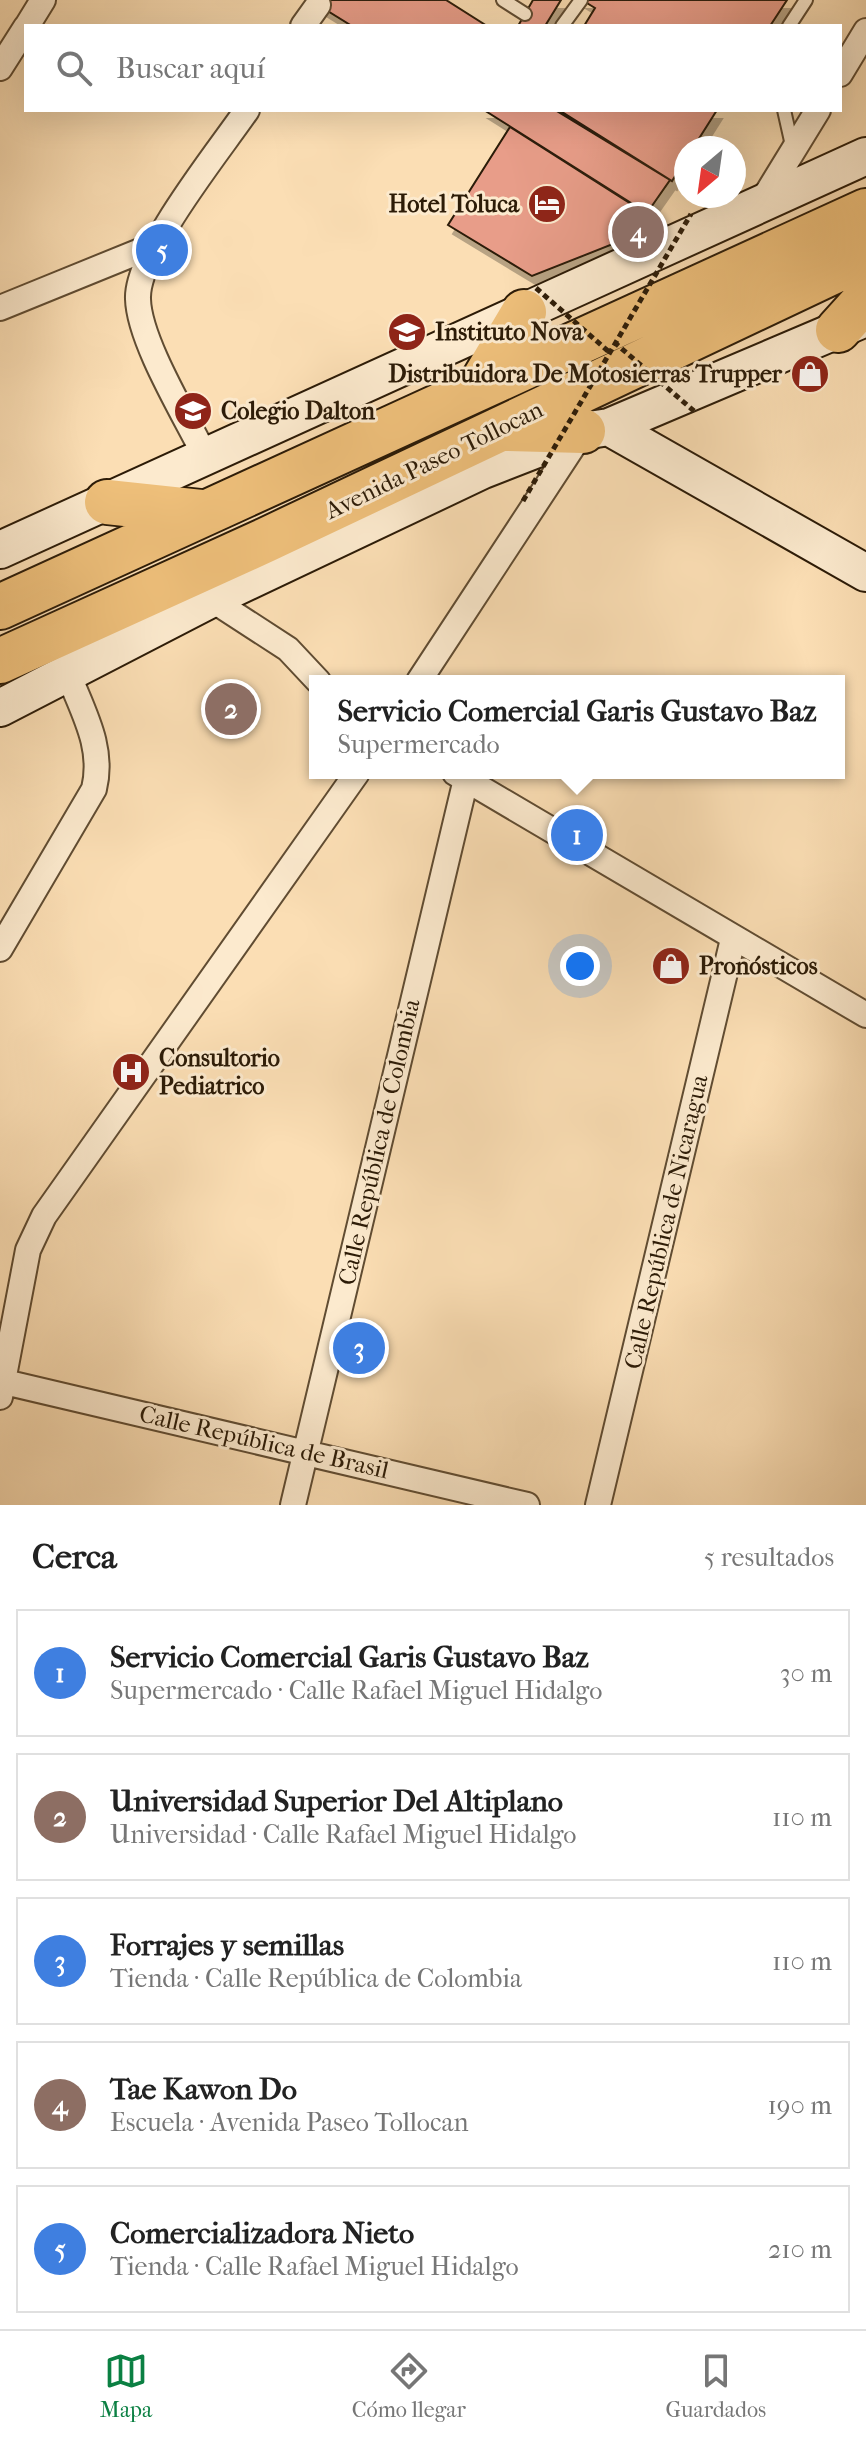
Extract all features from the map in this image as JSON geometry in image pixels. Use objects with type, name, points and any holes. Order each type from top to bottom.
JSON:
[{"type":"highway","name":"Avenida Paseo Tollocan","points":[[0,607],[201,512],[866,211]]},
{"type":"highway","name":"Avenida Paseo Tollocan","points":[[0,661],[266,540],[866,256]]},
{"type":"highway","points":[[480,386],[530,300]]},
{"type":"highway","points":[[496,429],[606,426]]},
{"type":"highway","points":[[107,502],[201,512]]},
{"type":"highway","points":[[266,540],[355,531]]},
{"type":"main road","points":[[0,550],[205,456],[530,300],[866,156]]},
{"type":"main road","name":"Avenida Paseo Tollocan","points":[[0,708],[69,676],[211,599],[483,470],[606,426],[857,316]]},
{"type":"main road","points":[[606,426],[866,548]]},
{"type":"main road","points":[[606,426],[866,573]]},
{"type":"street","points":[[27,24],[43,0]]},
{"type":"street","points":[[304,24],[318,5]]},
{"type":"street","points":[[0,68],[24,29]]},
{"type":"street","points":[[842,71],[866,31]]},
{"type":"street","points":[[205,456],[146,335],[138,300],[141,277],[155,245],[246,112]]},
{"type":"street","points":[[760,204],[817,112]]},
{"type":"street","points":[[0,308],[155,245]]},
{"type":"street","points":[[423,675],[606,426]]},
{"type":"street","points":[[211,599],[288,649],[312,675]]},
{"type":"street","points":[[0,949],[94,789],[99,768],[96,745],[69,676]]},
{"type":"street","points":[[1,1386],[28,1250],[44,1216],[353,779]]},
{"type":"street","name":"Calle República de Colombia","points":[[293,1505],[459,779]]},
{"type":"street","points":[[465,779],[866,1015]]},
{"type":"street","name":"Calle República de Nicaragua","points":[[598,1505],[733,939]]},
{"type":"street","points":[[0,1267],[22,1279]]},
{"type":"street","name":"Calle República de Brasil","points":[[1,1386],[305,1452],[527,1505]]},
{"type":"lane","points":[[503,0],[525,14]]},
{"type":"lane","points":[[563,24],[581,0]]},
{"type":"lane","points":[[790,24],[806,0]]},
{"type":"lane","points":[[784,112],[793,151]]},
{"type":"path","points":[[523,501],[608,351],[691,214]]},
{"type":"path","points":[[530,300],[608,351]]},
{"type":"path","points":[[614,342],[694,411]]},
{"type":"building","points":[[310,0],[446,0],[484,24],[349,24]]},
{"type":"building","points":[[533,0],[561,0],[546,24],[519,24]]},
{"type":"building","points":[[582,0],[787,0],[771,24],[585,24],[595,8]]},
{"type":"building","points":[[487,112],[558,112],[670,180],[647,213]]},
{"type":"building","points":[[562,112],[716,112],[701,136],[674,136],[672,181]]},
{"type":"building","name":"Hotel Toluca","points":[[510,127],[644,212],[618,242],[532,276],[448,225]]},
{"type":"place","name":"Hotel Toluca","points":[[547,204]]},
{"type":"place","name":"Tae Kawon Do","points":[[638,232]]},
{"type":"place","name":"Comercializadora Nieto","points":[[162,250]]},
{"type":"place","name":"Instituto Nova","points":[[407,332]]},
{"type":"place","name":"Distribuidora De Motosierras Trupper","points":[[810,374]]},
{"type":"place","name":"Colegio Dalton","points":[[193,411]]},
{"type":"place","name":"Universidad Superior Del Altiplano","points":[[231,709]]},
{"type":"place","name":"Servicio Comercial Garis Gustavo Baz","points":[[577,835]]},
{"type":"place","name":"Pronósticos","points":[[671,966]]},
{"type":"place","name":"Consultorio Pediatrico","points":[[131,1072]]},
{"type":"place","name":"Forrajes y semillas","points":[[359,1348]]}]
